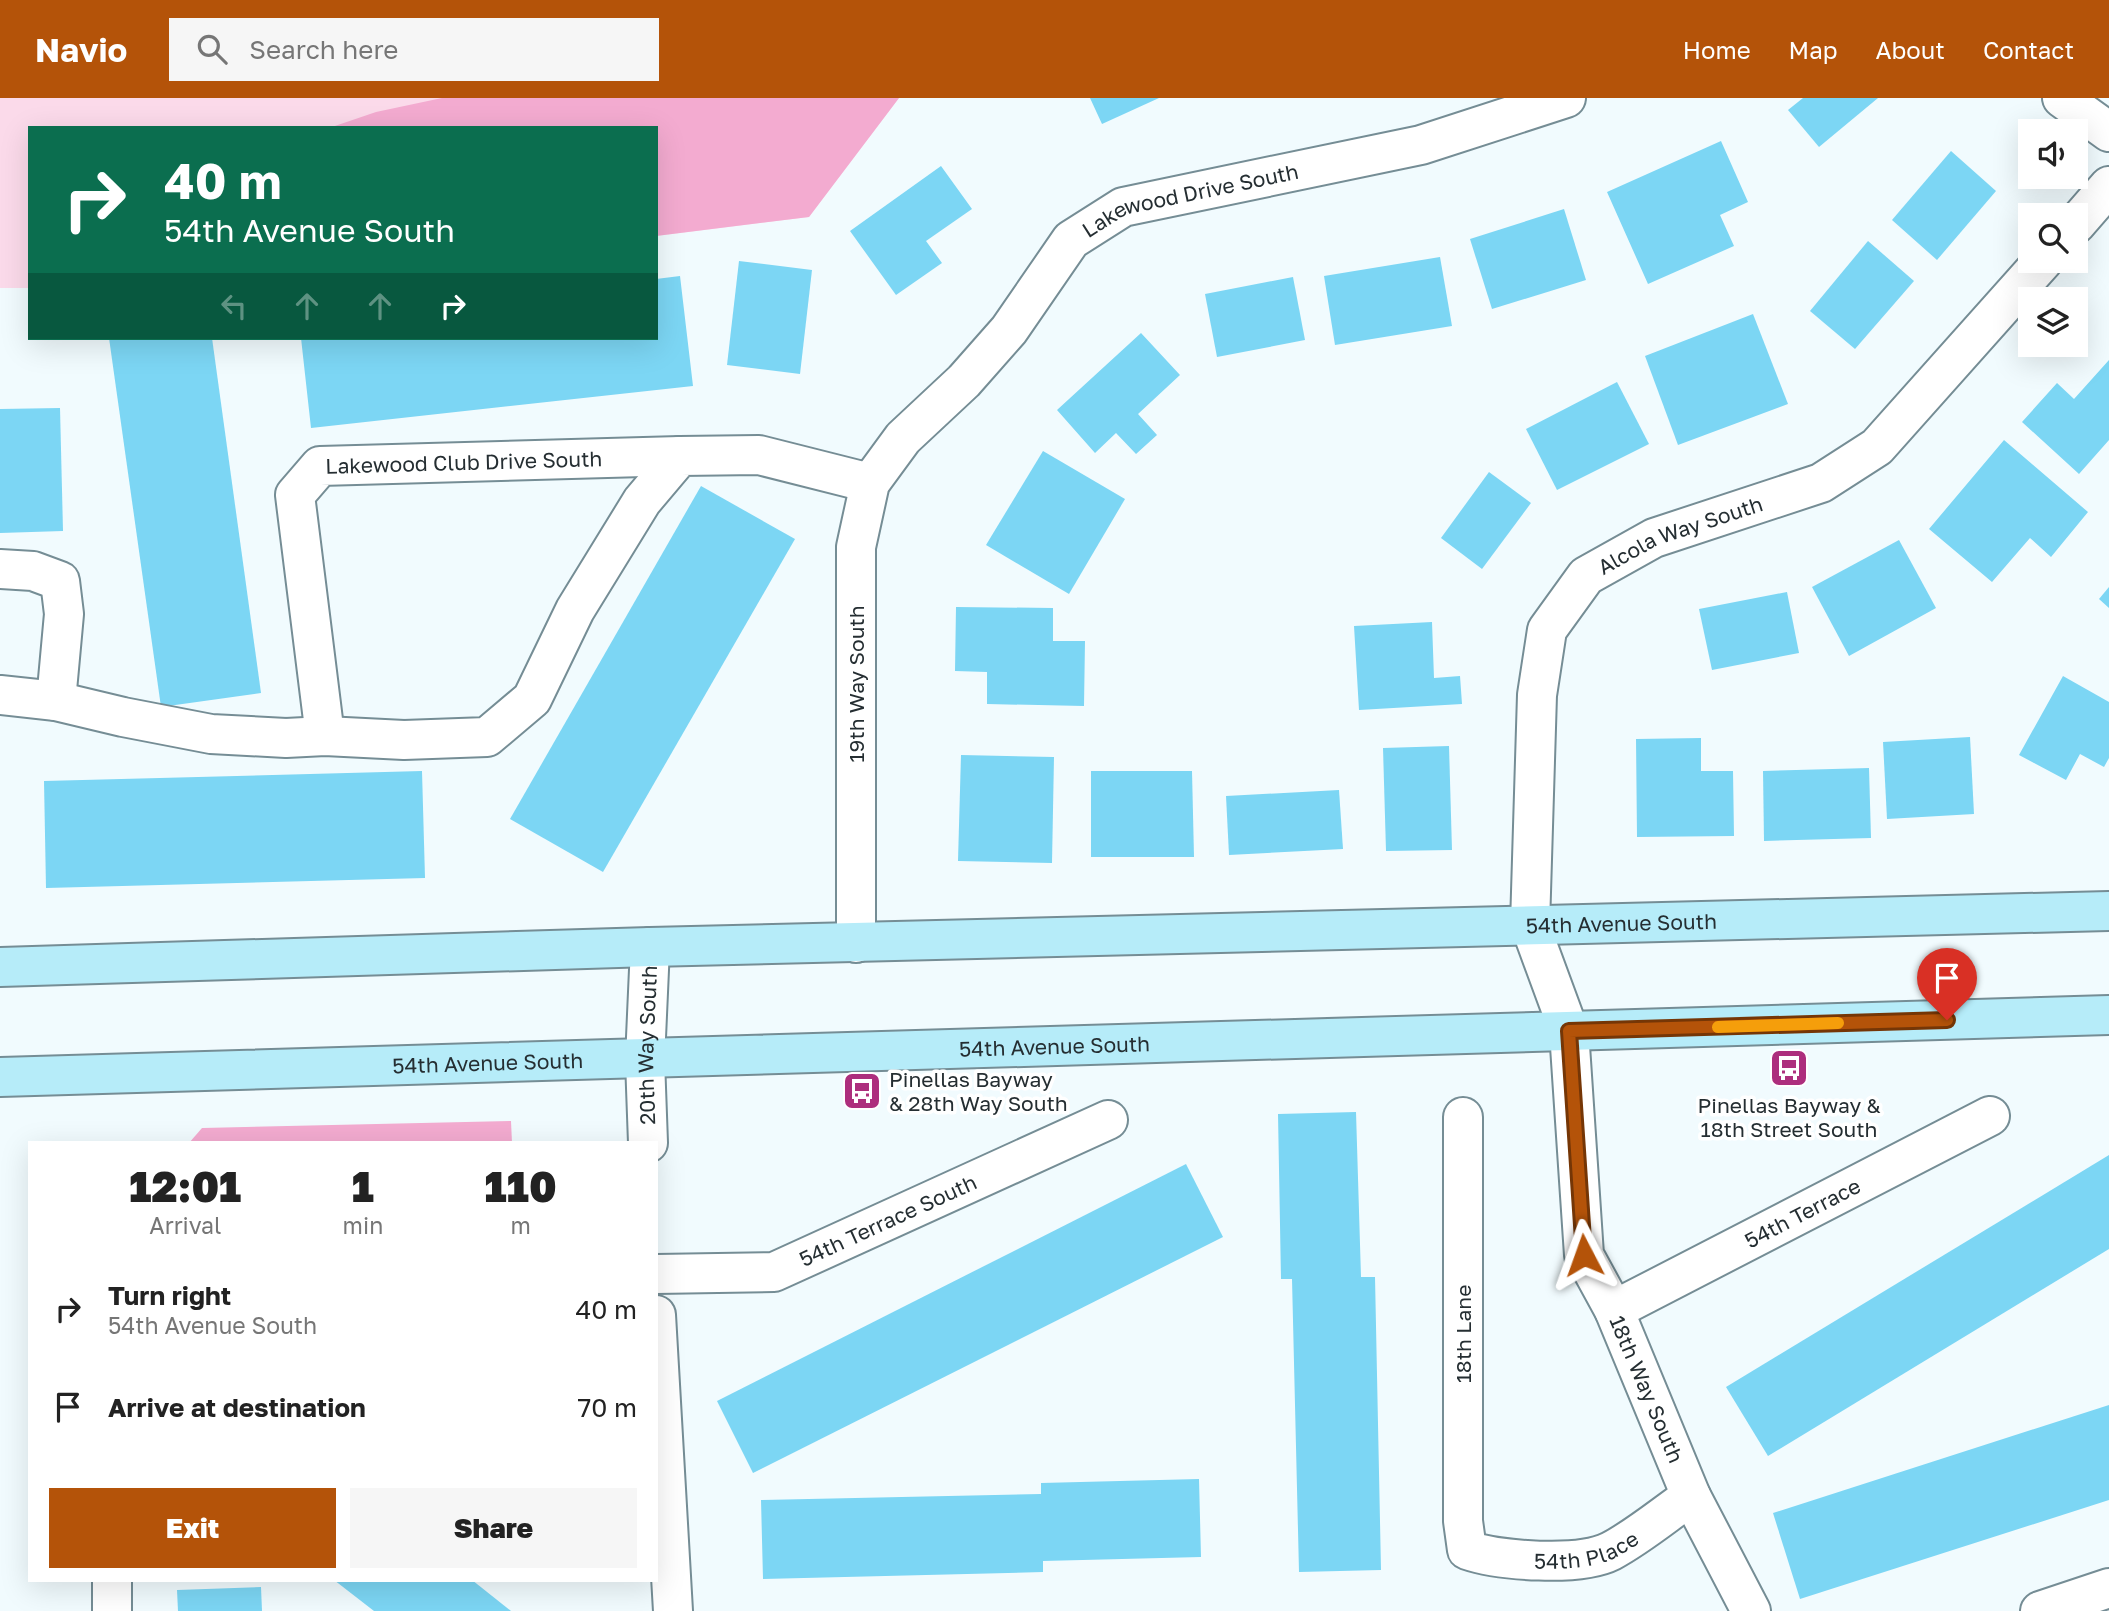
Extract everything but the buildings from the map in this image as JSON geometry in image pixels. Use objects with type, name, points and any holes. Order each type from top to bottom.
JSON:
[{"type":"main road","name":"54th Avenue South","points":[[0,967],[650,947],[2109,911]]},
{"type":"main road","name":"54th Avenue South","points":[[0,1077],[2109,1015]]},
{"type":"street","name":"Lakewood Drive South","points":[[903,438],[964,381],[1009,330],[1071,240],[1123,207],[1420,145],[1566,98]]},
{"type":"street","points":[[2062,98],[2109,132]]},
{"type":"street","points":[[2088,210],[2109,186]]},
{"type":"street","name":"Alcola Way South","points":[[1530,925],[1537,695],[1547,630],[1586,576],[1654,538],[1821,483],[1877,447],[2032,273]]},
{"type":"street","name":"19th Way South","points":[[856,943],[856,547],[870,483],[903,438]]},
{"type":"street","name":"Lakewood Club Drive South","points":[[325,736],[295,495],[320,466],[759,455],[870,483]]},
{"type":"street","points":[[0,695],[56,701],[123,718],[212,734],[404,740],[487,737],[532,699],[575,610],[642,501],[680,456]]},
{"type":"street","points":[[0,569],[33,571],[60,581],[64,614],[56,701]]},
{"type":"street","name":"18th Way South","points":[[1530,925],[1569,1031],[1584,1255],[1614,1310],[1691,1496],[1751,1611]]},
{"type":"street","name":"20th Way South","points":[[648,1141],[645,1060],[650,947]]},
{"type":"street","name":"54th Terrace","points":[[1614,1310],[1990,1116]]},
{"type":"street","name":"18th Lane","points":[[1463,1117],[1464,1521],[1467,1550]]},
{"type":"street","name":"54th Terrace South","points":[[658,1274],[774,1272],[1108,1120]]},
{"type":"street","points":[[658,1350],[673,1611]]},
{"type":"street","name":"54th Place","points":[[1467,1550],[1484,1556],[1519,1560],[1570,1559],[1609,1552],[1691,1496]]},
{"type":"street","points":[[111,1582],[112,1611]]},
{"type":"street","points":[[2040,1611],[2109,1588]]},
{"type":"shaded area","points":[[0,98],[899,98],[809,217],[658,236],[658,126],[28,126],[28,288],[0,288]]},
{"type":"shaded area","points":[[442,98],[899,98],[809,217],[658,236],[658,126],[335,126],[376,112]]},
{"type":"shaded area","points":[[511,1121],[512,1141],[191,1141],[202,1128]]},
{"type":"slow traffic","points":[[1718,1027],[1838,1023]]},
{"type":"place","name":"Pinellas Bayway & 18th Street South","points":[[1789,1068]]},
{"type":"place","name":"Pinellas Bayway & 28th Way South","points":[[862,1091]]},
{"type":"route","points":[[1584,1255],[1569,1031],[1947,1020]]}]
